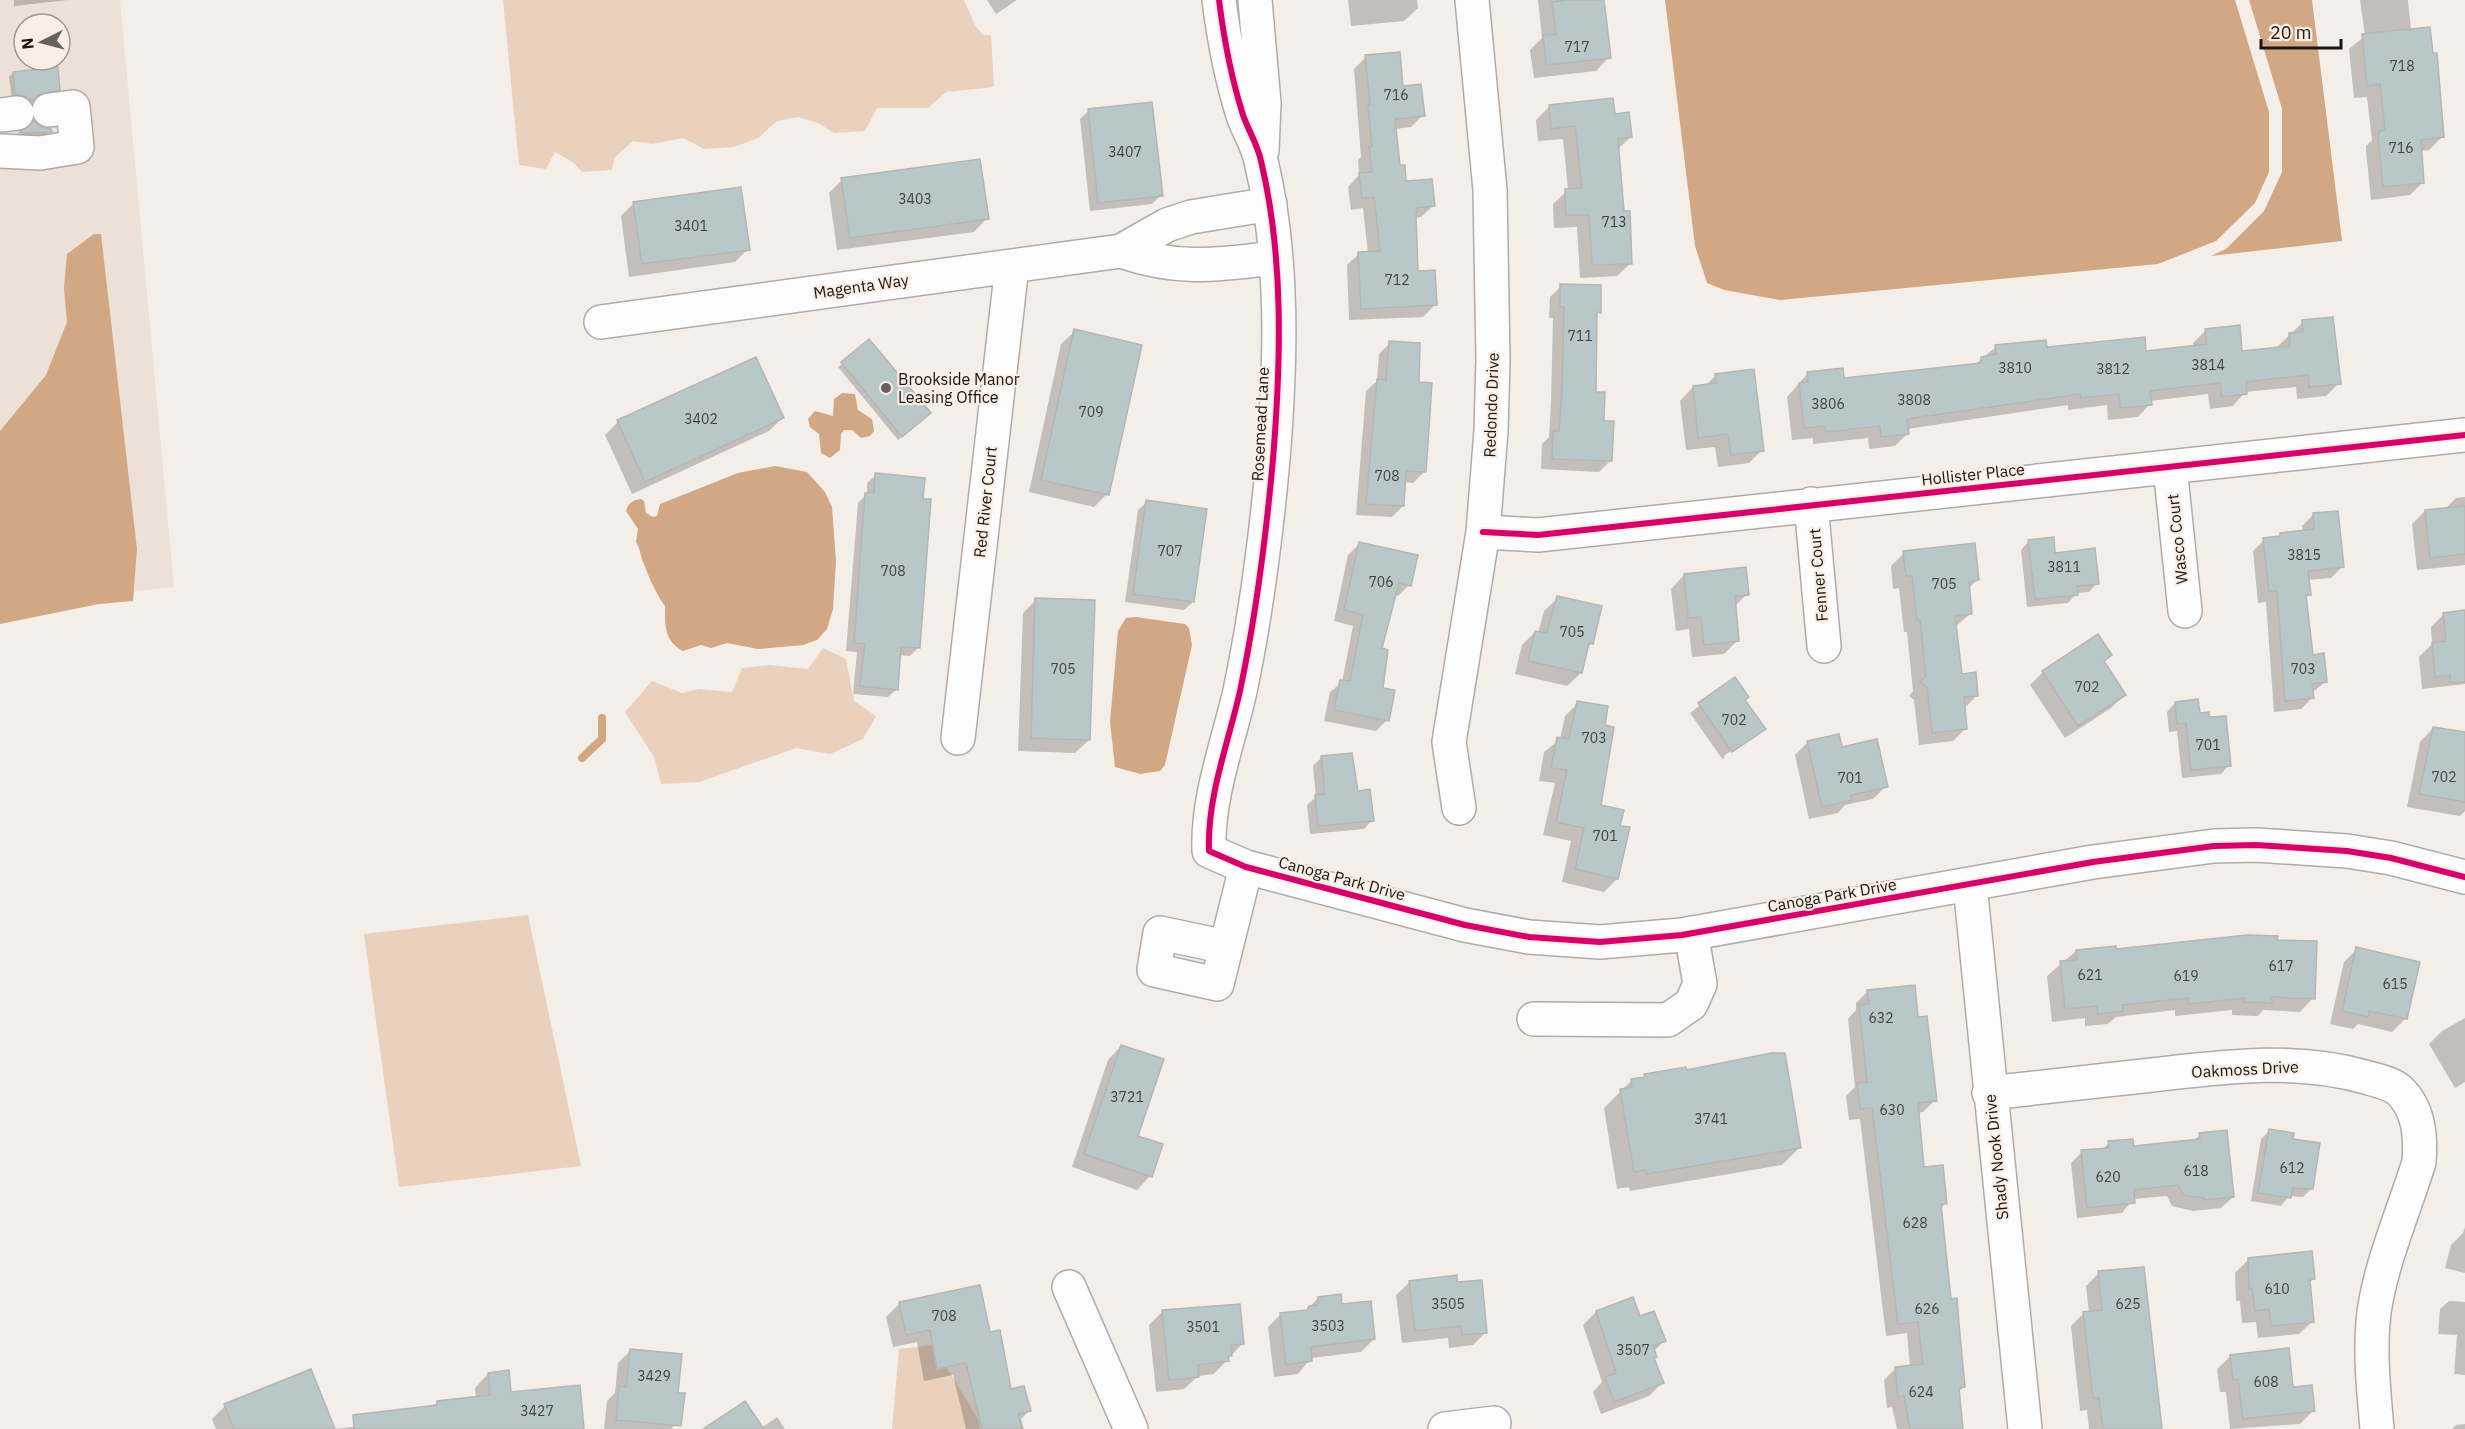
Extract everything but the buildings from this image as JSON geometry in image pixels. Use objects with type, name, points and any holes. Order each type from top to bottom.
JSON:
[{"type":"street","name":"Rosemead Lane","points":[[1209,851],[1208,826],[1242,681],[1258,593],[1268,502],[1278,368],[1275,258],[1270,204],[1261,158],[1246,126],[1233,83],[1219,0]]},
{"type":"street","name":"Rosemead Lane","points":[[1256,0],[1264,103],[1261,158]]},
{"type":"street","name":"Redondo Drive","points":[[1459,808],[1449,742],[1483,532],[1491,431],[1493,282],[1490,190],[1472,0]]},
{"type":"street","points":[[0,151],[40,153],[77,147],[61,108]]},
{"type":"street","name":"Magenta Way","points":[[601,322],[1121,251],[1167,225],[1191,217],[1270,204]]},
{"type":"street","name":"Magenta Way","points":[[1121,251],[1172,265],[1231,263],[1275,258]]},
{"type":"street","name":"Red River Court","points":[[958,738],[1011,266]]},
{"type":"street","name":"Hollister Place","points":[[1483,532],[1538,534],[2465,435]]},
{"type":"street","name":"Wasco Court","points":[[2170,467],[2185,611]]},
{"type":"street","name":"Fenner Court","points":[[1811,504],[1824,646]]},
{"type":"street","name":"Canoga Park Drive","points":[[1209,851],[1246,867],[1465,925],[1530,937],[1600,942],[1691,933],[2163,851],[2246,845],[2347,851],[2391,858],[2465,877]]},
{"type":"street","points":[[1226,947],[1246,867]]},
{"type":"street","name":"Shady Nook Drive","points":[[1970,885],[1989,1093],[2025,1429]]},
{"type":"street","points":[[1534,1019],[1668,1020],[1691,1004],[1700,984],[1691,933]]},
{"type":"street","name":"Oakmoss Drive","points":[[1989,1093],[2258,1065],[2310,1066],[2367,1077],[2398,1090],[2410,1104],[2418,1121],[2421,1141],[2419,1162],[2378,1292],[2373,1322],[2377,1429]]},
{"type":"street","points":[[1069,1287],[1131,1429]]},
{"type":"street","points":[[1445,1429],[1494,1423]]},
{"type":"shaded area","points":[[0,0],[120,0],[174,587],[0,606]]},
{"type":"shaded area","points":[[503,0],[964,0],[975,25],[983,35],[991,35],[994,87],[946,92],[928,108],[877,108],[865,131],[834,133],[818,123],[798,117],[777,121],[758,138],[734,147],[704,149],[683,138],[653,144],[633,141],[615,157],[612,170],[582,172],[574,163],[555,152],[546,169],[519,165]]},
{"type":"shaded area","points":[[1665,0],[2235,0],[2269,112],[2269,172],[2255,203],[2216,241],[2158,264],[1780,300],[1724,290],[1707,283],[1695,246]]},
{"type":"shaded area","points":[[2249,0],[2312,0],[2342,241],[2211,256],[2226,249],[2264,211],[2282,172],[2282,109]]},
{"type":"shaded area","points":[[94,234],[101,234],[137,549],[133,601],[99,604],[0,624],[0,431],[46,375],[67,322],[64,288],[67,254]]},
{"type":"shaded area","points":[[842,393],[855,394],[858,410],[872,419],[874,431],[870,436],[861,438],[852,430],[844,430],[841,434],[840,450],[830,458],[821,453],[819,434],[810,427],[808,419],[815,411],[833,416],[834,399]]},
{"type":"shaded area","points":[[775,466],[807,472],[825,492],[832,507],[836,561],[833,609],[827,629],[817,640],[803,645],[758,649],[727,643],[711,648],[701,645],[683,651],[672,642],[667,632],[665,606],[653,586],[643,561],[636,542],[638,529],[626,511],[627,508],[631,502],[641,499],[644,501],[646,513],[653,517],[657,516],[660,504],[738,473]]},
{"type":"shaded area","points":[[1136,617],[1185,624],[1189,628],[1192,645],[1165,765],[1160,771],[1140,774],[1115,767],[1110,722],[1118,631],[1126,618]]},
{"type":"shaded area","points":[[823,648],[846,659],[854,701],[876,716],[863,739],[830,754],[796,748],[699,782],[661,784],[654,757],[625,712],[652,681],[682,693],[699,689],[732,692],[742,668],[770,665],[808,669]]},
{"type":"shaded area","points":[[528,915],[581,1166],[399,1187],[364,934]]},
{"type":"shaded area","points":[[933,1345],[978,1419],[980,1429],[892,1429],[899,1349]]},
{"type":"waterway","points":[[582,758],[602,739],[602,718]]},
{"type":"cycle path","points":[[1219,0],[1235,87],[1243,115],[1260,155],[1268,197],[1277,272],[1279,347],[1273,459],[1260,576],[1240,691],[1211,811],[1209,851],[1246,867],[1465,925],[1529,937],[1600,942],[1682,935],[2093,862],[2214,846],[2256,845],[2347,851],[2391,858],[2465,877]]},
{"type":"cycle path","points":[[1483,532],[1538,535],[2465,435]]},
{"type":"place","name":"Brookside Manor Leasing Office","points":[[886,388]]}]
